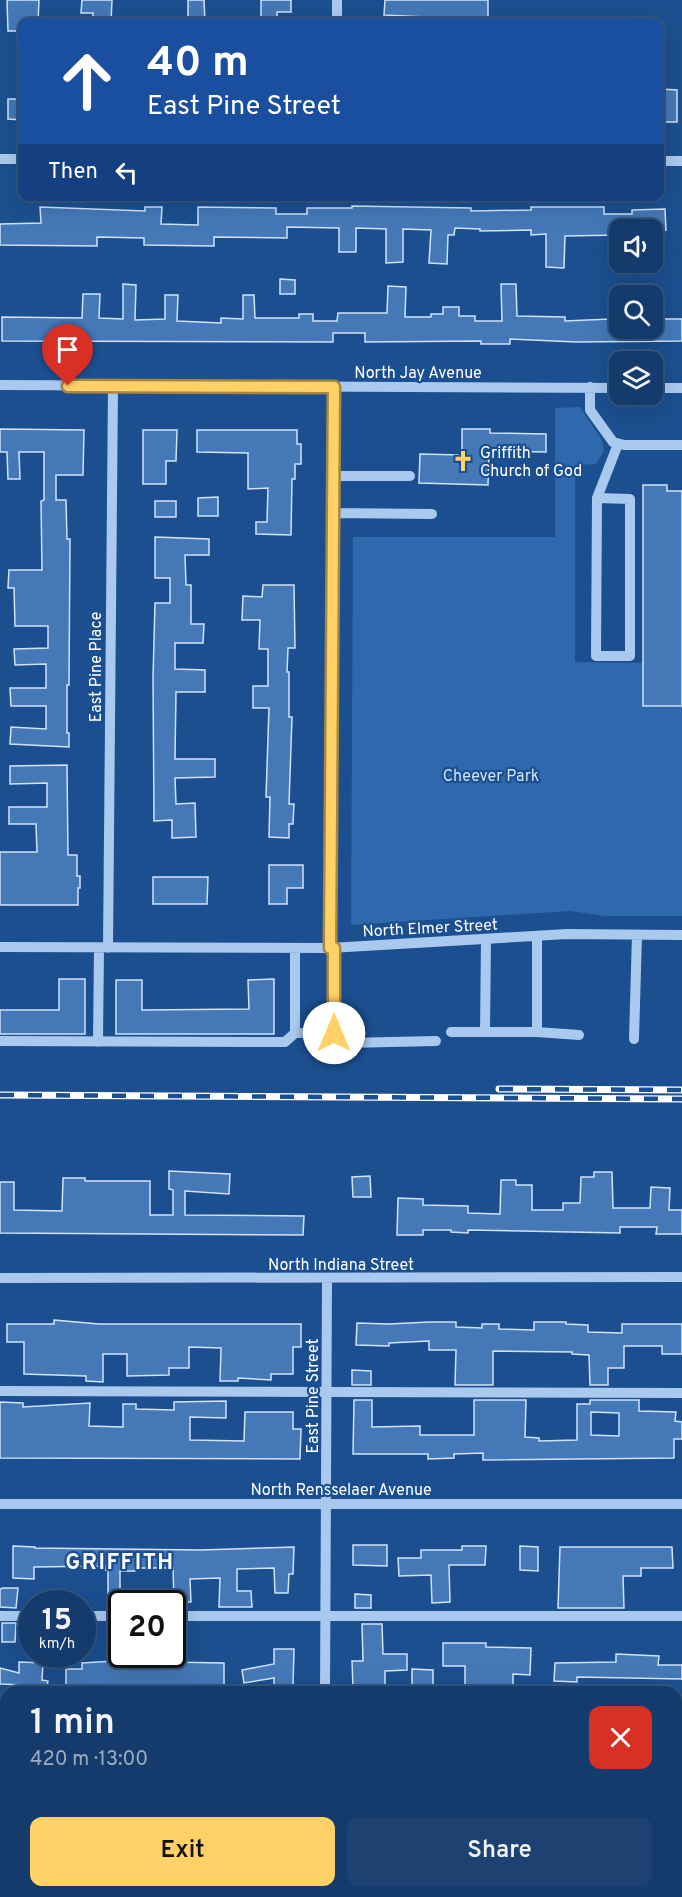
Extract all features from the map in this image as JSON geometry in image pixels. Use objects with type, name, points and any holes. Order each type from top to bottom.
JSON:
[{"type":"street","points":[[337,0],[337,18]]},
{"type":"street","points":[[0,159],[18,159]]},
{"type":"street","points":[[664,161],[682,161]]},
{"type":"street","name":"North Jay Avenue","points":[[0,385],[609,388]]},
{"type":"street","name":"East Pine Place","points":[[98,1042],[104,948],[113,386]]},
{"type":"street","points":[[334,387],[332,948],[334,1033]]},
{"type":"street","points":[[591,387],[591,410],[609,438],[618,444],[682,445]]},
{"type":"street","points":[[663,388],[682,388]]},
{"type":"street","points":[[597,498],[630,499],[630,656],[596,656],[597,498],[618,444]]},
{"type":"street","points":[[333,476],[410,476]]},
{"type":"street","points":[[333,513],[432,514]]},
{"type":"street","points":[[634,1039],[637,935]]},
{"type":"street","name":"North Elmer Street","points":[[0,947],[332,948],[537,936],[682,935]]},
{"type":"street","points":[[537,936],[537,1032]]},
{"type":"street","points":[[485,1032],[486,939]]},
{"type":"street","points":[[295,948],[295,1033]]},
{"type":"street","points":[[451,1032],[537,1032],[579,1035]]},
{"type":"street","points":[[0,1041],[285,1042],[295,1033],[334,1033],[345,1043],[436,1041]]},
{"type":"street","name":"North Indiana Street","points":[[0,1278],[682,1277]]},
{"type":"street","name":"East Pine Street","points":[[325,1686],[327,1279]]},
{"type":"street","points":[[0,1391],[682,1393]]},
{"type":"street","name":"North Rensselaer Avenue","points":[[0,1504],[682,1504]]},
{"type":"street","points":[[0,1616],[18,1616]]},
{"type":"street","points":[[186,1616],[682,1616]]},
{"type":"green space","name":"Cheever Park","points":[[580,407],[602,440],[604,451],[596,464],[575,465],[575,662],[644,663],[644,707],[682,707],[682,916],[605,916],[570,911],[351,925],[353,537],[555,537],[555,408]]},
{"type":"building","points":[[7,0],[39,0],[38,18],[18,18],[18,31],[8,31]]},
{"type":"building","points":[[82,0],[112,0],[111,18],[93,18],[93,13],[81,13]]},
{"type":"building","points":[[188,0],[204,0],[205,18],[188,18]]},
{"type":"building","points":[[261,0],[291,0],[291,12],[277,12],[277,18],[261,18]]},
{"type":"building","points":[[385,0],[488,0],[488,18],[384,15]]},
{"type":"building","points":[[664,89],[677,90],[677,122],[664,122]]},
{"type":"building","points":[[8,99],[18,99],[18,120],[8,119]]},
{"type":"building","points":[[352,206],[471,208],[471,211],[531,210],[531,207],[604,207],[604,214],[632,214],[632,210],[665,209],[666,230],[663,230],[663,219],[609,219],[609,235],[565,236],[564,268],[546,267],[546,234],[531,235],[531,230],[480,231],[480,229],[455,228],[454,235],[448,235],[447,264],[429,263],[431,230],[403,229],[403,262],[386,263],[386,229],[356,228],[356,252],[339,252],[339,228],[287,227],[287,238],[214,237],[214,246],[144,245],[144,238],[97,237],[97,246],[0,245],[0,224],[41,223],[40,207],[145,211],[145,207],[162,207],[161,224],[198,225],[198,207],[276,208],[276,214],[307,214],[307,208],[352,208]]},
{"type":"building","points":[[280,279],[295,280],[295,294],[280,294]]},
{"type":"building","points":[[123,284],[136,285],[135,320],[165,319],[165,295],[178,295],[177,321],[221,323],[221,318],[243,319],[243,295],[254,295],[255,318],[299,318],[299,314],[313,314],[313,321],[337,321],[338,313],[387,313],[388,286],[406,287],[405,317],[431,317],[431,314],[443,314],[443,307],[459,307],[459,316],[475,316],[475,321],[502,321],[501,284],[516,284],[517,316],[565,317],[565,321],[609,319],[609,339],[663,339],[663,319],[682,319],[682,341],[576,342],[510,339],[510,344],[481,344],[481,341],[365,342],[365,333],[333,333],[333,342],[2,341],[2,317],[82,318],[83,294],[100,294],[99,318],[123,319]]},
{"type":"building","points":[[0,429],[84,430],[83,475],[56,475],[56,500],[66,500],[67,539],[70,539],[69,685],[67,685],[69,747],[10,744],[11,727],[46,729],[46,706],[11,706],[10,688],[46,688],[46,664],[15,665],[14,649],[48,648],[48,626],[15,626],[14,588],[8,588],[9,570],[42,570],[41,501],[44,500],[44,452],[19,452],[20,479],[8,479],[7,452],[0,452]]},
{"type":"building","points":[[462,429],[490,429],[490,433],[546,434],[546,452],[489,451],[488,485],[419,483],[420,454],[462,455]]},
{"type":"building","points":[[143,430],[177,430],[176,461],[166,461],[166,484],[143,484]]},
{"type":"building","points":[[197,430],[297,430],[297,444],[301,444],[301,464],[295,464],[295,479],[292,479],[291,535],[256,534],[256,522],[267,522],[268,488],[248,489],[248,453],[197,452]]},
{"type":"building","points":[[643,485],[667,485],[667,491],[682,491],[682,706],[643,706]]},
{"type":"building","points":[[218,497],[218,516],[198,516],[198,498]]},
{"type":"building","points":[[155,501],[176,501],[176,517],[155,517]]},
{"type":"building","points":[[155,537],[209,539],[209,555],[185,555],[186,585],[191,585],[191,624],[204,624],[203,643],[175,643],[175,669],[205,670],[205,692],[176,692],[175,759],[215,759],[215,777],[175,778],[176,804],[195,803],[196,837],[172,838],[172,820],[154,821],[155,603],[170,603],[170,578],[155,578]]},
{"type":"building","points":[[263,585],[294,585],[295,648],[288,648],[287,672],[289,672],[289,717],[292,717],[289,804],[294,804],[293,824],[289,824],[289,838],[269,837],[270,797],[266,797],[269,708],[253,708],[253,686],[268,686],[268,649],[259,649],[260,620],[242,620],[243,596],[262,597]]},
{"type":"building","points":[[67,765],[68,855],[77,855],[77,876],[80,876],[78,905],[0,905],[0,852],[37,852],[36,824],[9,824],[9,807],[47,807],[47,783],[10,784],[10,766]]},
{"type":"building","points":[[269,865],[303,865],[303,888],[287,888],[287,904],[269,904]]},
{"type":"building","points":[[153,877],[208,877],[207,904],[153,904]]},
{"type":"building","points":[[59,979],[85,979],[85,1034],[0,1034],[0,1010],[59,1010]]},
{"type":"building","points":[[274,979],[274,1034],[116,1034],[116,980],[142,980],[142,1010],[249,1009],[248,980]]},
{"type":"building","points":[[169,1171],[230,1174],[229,1194],[185,1191],[185,1215],[304,1216],[303,1235],[0,1233],[0,1182],[14,1182],[14,1210],[62,1211],[63,1178],[85,1178],[85,1181],[150,1181],[150,1215],[173,1215],[173,1190],[169,1189]]},
{"type":"building","points":[[594,1172],[612,1172],[613,1208],[650,1208],[651,1187],[670,1188],[669,1210],[682,1210],[682,1234],[656,1234],[657,1227],[620,1227],[620,1233],[468,1230],[468,1233],[451,1232],[451,1230],[423,1230],[423,1235],[397,1235],[398,1198],[423,1199],[423,1205],[468,1206],[468,1213],[500,1214],[501,1180],[516,1180],[516,1185],[532,1185],[532,1210],[563,1210],[563,1203],[580,1203],[581,1177],[594,1177]]},
{"type":"building","points":[[370,1176],[371,1197],[353,1197],[352,1177]]},
{"type":"building","points":[[54,1320],[99,1324],[301,1324],[301,1347],[293,1347],[293,1374],[271,1374],[271,1380],[238,1378],[238,1381],[220,1381],[221,1348],[189,1347],[189,1368],[169,1368],[169,1375],[127,1376],[127,1354],[103,1354],[103,1382],[86,1381],[86,1376],[24,1374],[24,1342],[7,1342],[7,1324],[54,1324]]},
{"type":"building","points":[[456,1322],[456,1327],[482,1328],[482,1324],[499,1324],[499,1329],[534,1330],[534,1322],[566,1322],[566,1324],[588,1325],[588,1332],[622,1333],[622,1324],[682,1324],[682,1354],[662,1354],[662,1346],[624,1346],[624,1368],[608,1368],[608,1385],[590,1385],[589,1355],[572,1354],[572,1352],[493,1351],[493,1385],[455,1385],[456,1350],[429,1350],[429,1341],[389,1343],[389,1346],[356,1345],[357,1323]]},
{"type":"building","points":[[352,1370],[371,1371],[371,1385],[352,1385]]},
{"type":"building","points":[[354,1400],[372,1400],[372,1427],[420,1426],[420,1435],[474,1435],[474,1400],[526,1400],[525,1437],[539,1438],[539,1441],[577,1440],[577,1404],[590,1404],[590,1400],[639,1400],[639,1411],[676,1412],[675,1421],[682,1422],[682,1439],[674,1439],[674,1458],[483,1460],[483,1453],[454,1454],[454,1458],[428,1459],[428,1454],[353,1454]],"holes":[[[591,1412],[619,1413],[619,1436],[591,1435]]]},
{"type":"building","points":[[226,1401],[226,1418],[190,1417],[190,1440],[244,1441],[245,1412],[293,1412],[293,1429],[301,1429],[300,1459],[0,1458],[0,1402],[23,1403],[23,1407],[90,1403],[89,1426],[123,1427],[123,1404],[136,1404],[136,1409],[174,1410],[174,1402]]},
{"type":"building","points":[[353,1545],[387,1545],[387,1566],[353,1565]]},
{"type":"building","points":[[13,1546],[200,1550],[294,1547],[293,1574],[289,1574],[288,1593],[275,1593],[274,1568],[237,1569],[237,1591],[251,1591],[252,1607],[219,1607],[220,1578],[190,1579],[191,1602],[186,1602],[186,1590],[174,1590],[173,1568],[135,1568],[135,1571],[120,1571],[120,1590],[108,1590],[108,1570],[105,1570],[105,1566],[34,1567],[34,1579],[13,1578]]},
{"type":"building","points":[[462,1546],[486,1546],[485,1565],[449,1565],[450,1602],[432,1603],[431,1575],[399,1576],[398,1558],[421,1558],[421,1550],[462,1550]]},
{"type":"building","points":[[520,1546],[538,1547],[538,1571],[520,1570]]},
{"type":"building","points":[[560,1547],[672,1547],[673,1568],[641,1568],[641,1576],[623,1576],[624,1608],[558,1608]]},
{"type":"building","points":[[18,1588],[16,1608],[0,1607],[0,1589]]},
{"type":"building","points":[[355,1594],[371,1595],[371,1608],[355,1608]]},
{"type":"building","points":[[2,1623],[16,1623],[15,1642],[2,1642]]},
{"type":"building","points":[[362,1624],[382,1624],[383,1654],[407,1654],[407,1670],[385,1671],[385,1686],[353,1686],[352,1661],[363,1661]]},
{"type":"building","points":[[443,1643],[486,1643],[486,1647],[531,1648],[530,1675],[513,1674],[513,1686],[465,1686],[465,1666],[443,1666]]},
{"type":"building","points":[[274,1649],[294,1649],[293,1686],[274,1686],[274,1678],[244,1683],[242,1670],[274,1664]]},
{"type":"building","points":[[616,1654],[659,1656],[658,1665],[682,1665],[682,1679],[577,1677],[577,1682],[554,1681],[555,1663],[616,1662]]},
{"type":"building","points":[[108,1661],[108,1668],[186,1668],[186,1662],[224,1663],[224,1686],[66,1685],[66,1669],[96,1668],[96,1662]]},
{"type":"building","points":[[0,1668],[19,1673],[19,1668],[43,1668],[42,1680],[48,1681],[47,1686],[0,1684]]},
{"type":"building","points":[[412,1669],[433,1670],[433,1686],[412,1686]]},
{"type":"railway","points":[[499,1089],[682,1090]]},
{"type":"railway","points":[[0,1095],[682,1099]]},
{"type":"place","name":"Griffith Church of God","points":[[463,461]]},
{"type":"district","name":"GRIFFITH","points":[[120,1561]]},
{"type":"route","points":[[68,386],[334,387],[330,948],[334,948],[334,1033]]}]
